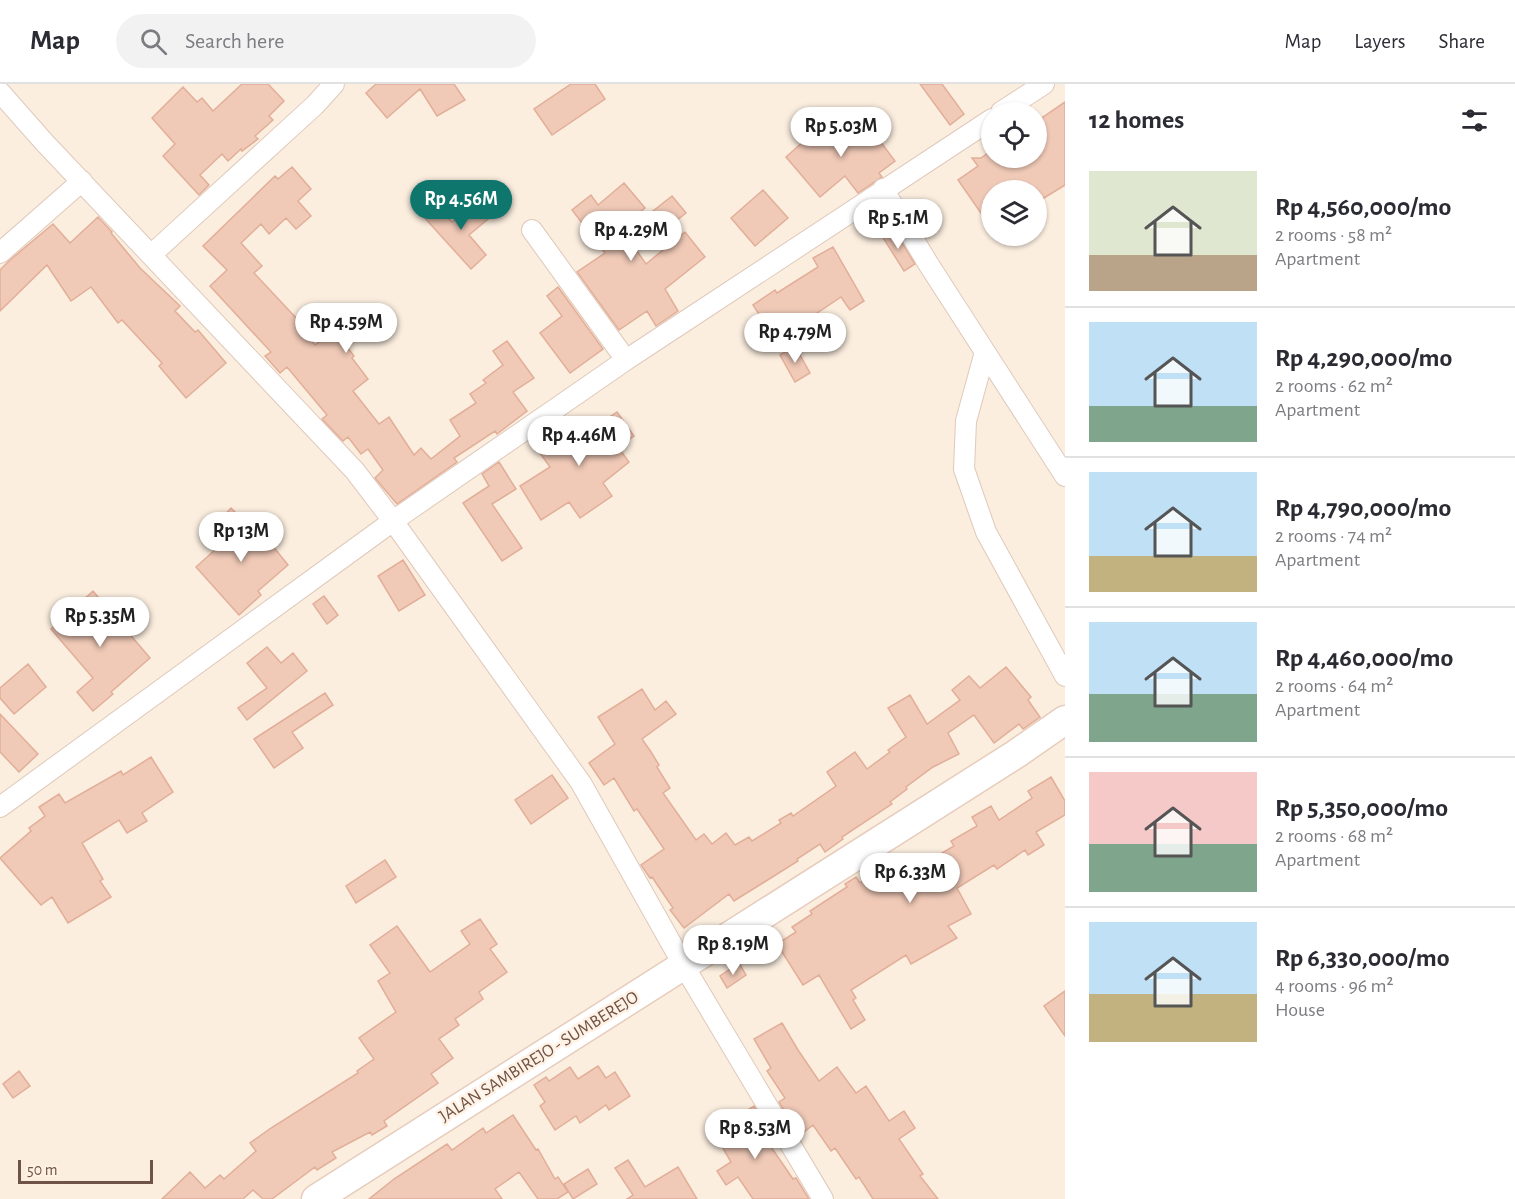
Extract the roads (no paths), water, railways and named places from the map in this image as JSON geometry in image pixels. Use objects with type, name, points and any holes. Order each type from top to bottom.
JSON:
[{"type":"main road","name":"JALAN SAMBIREJO - SUMBEREJO","points":[[316,1199],[1016,754],[1065,720]]},
{"type":"street","points":[[151,255],[315,105],[334,84]]},
{"type":"street","points":[[1016,102],[1044,84]]},
{"type":"street","points":[[0,92],[355,471],[393,521],[580,783],[684,966],[823,1199]]},
{"type":"street","points":[[0,807],[393,521],[626,360],[981,125]]},
{"type":"street","points":[[0,253],[82,181]]},
{"type":"street","points":[[883,189],[929,265],[1065,476]]},
{"type":"street","points":[[532,230],[626,360]]},
{"type":"street","points":[[985,352],[966,421],[964,468],[986,532],[1065,676]]}]
